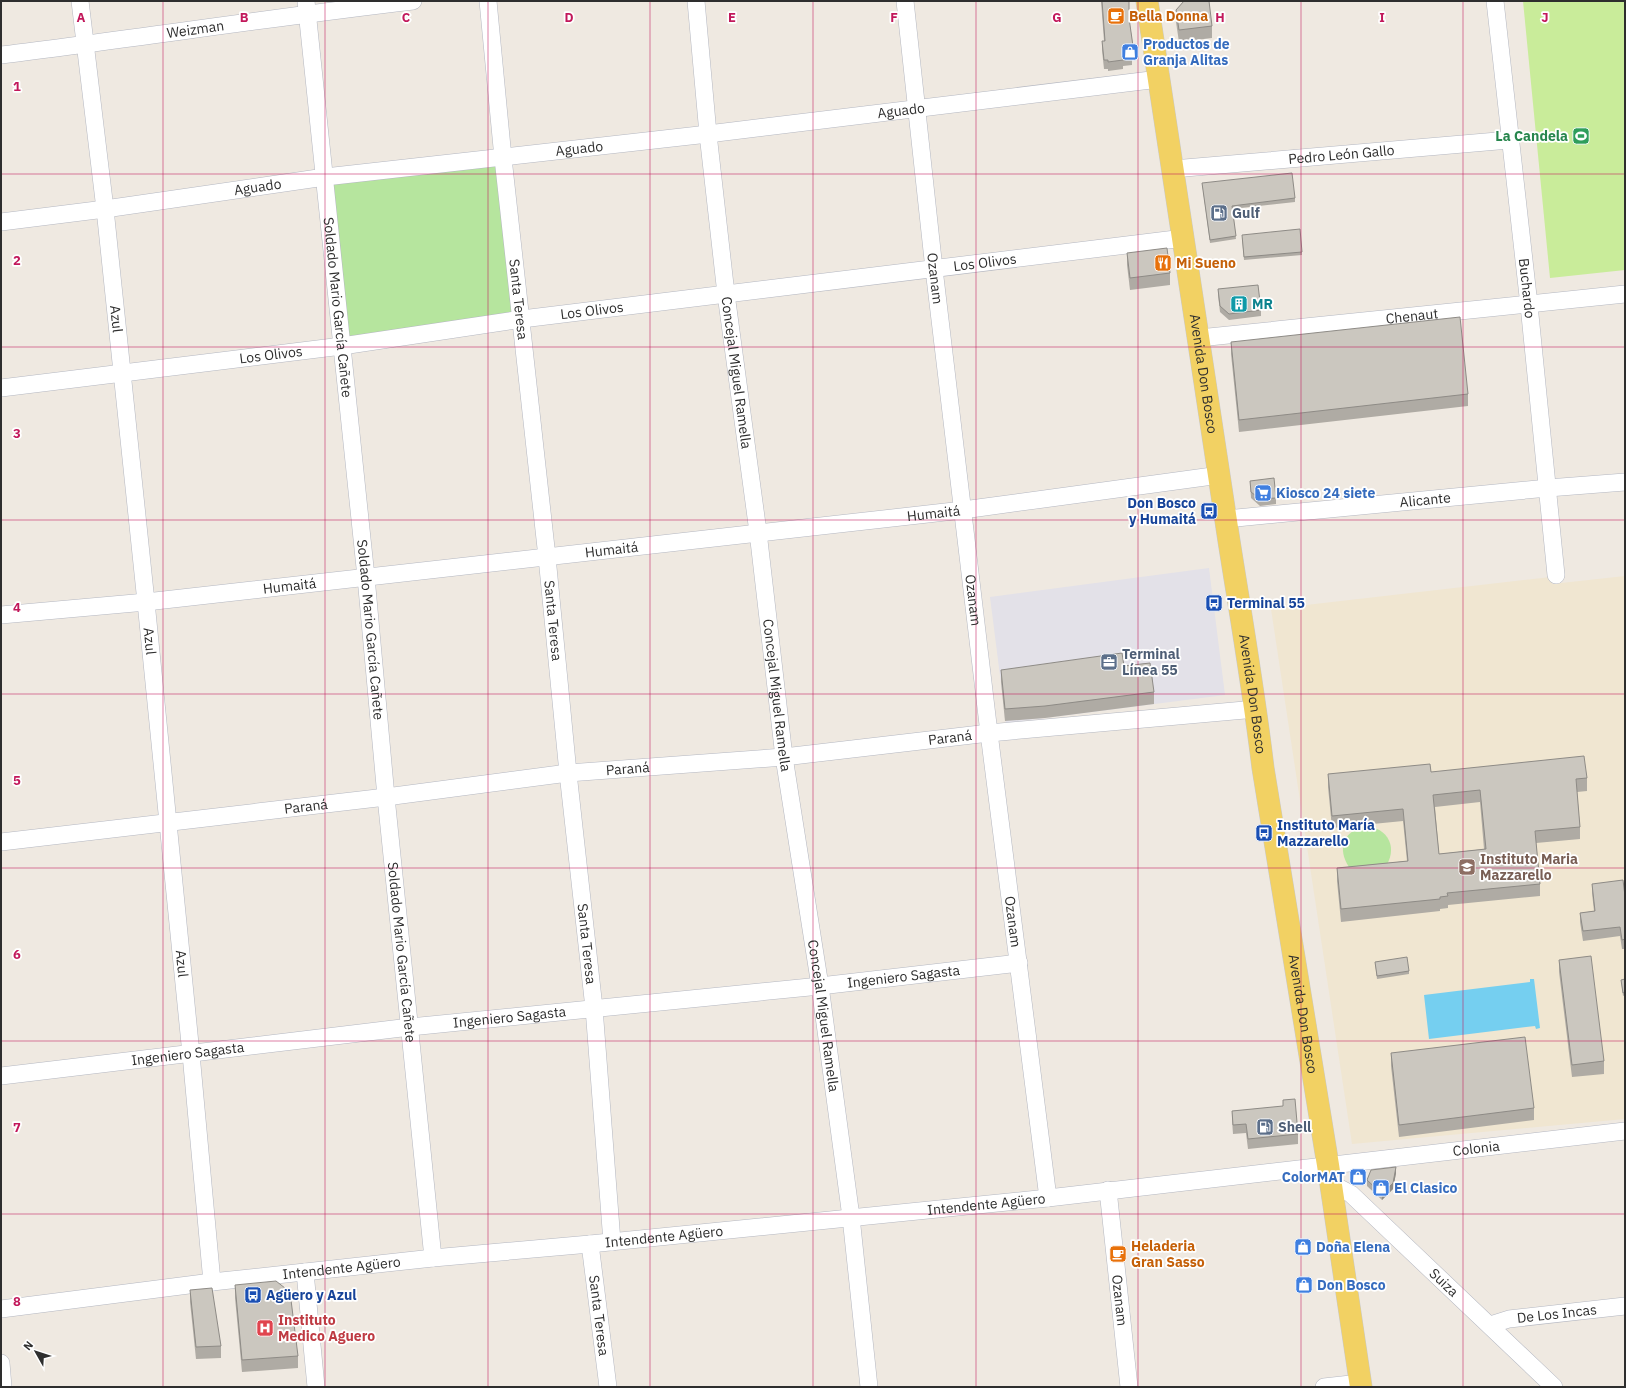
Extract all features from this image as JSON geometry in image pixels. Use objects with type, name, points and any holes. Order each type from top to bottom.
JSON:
[{"type":"main road","name":"Avenida Don Bosco","points":[[1147,1],[1256,709],[1263,768],[1329,1174],[1361,1385]]},
{"type":"street","name":"Azul","points":[[80,1],[84,45],[105,209],[146,602],[212,1282]]},
{"type":"street","name":"Weizman","points":[[1,55],[84,45],[307,7],[413,1]]},
{"type":"street","name":"Santa Teresa","points":[[488,1],[503,158],[522,319],[568,773],[594,1008],[612,1242]]},
{"type":"street","name":"Concejal Miguel Ramella","points":[[696,1],[708,134],[726,294],[758,532],[784,757],[820,986],[851,1217],[869,1387]]},
{"type":"street","name":"Ozanam","points":[[905,1],[934,269],[964,510],[989,733],[1048,1198]]},
{"type":"street","name":"Buchardo","points":[[1495,1],[1509,140],[1529,305],[1556,575]]},
{"type":"street","name":"Soldado Mario García Cañete","points":[[307,7],[326,177],[366,577],[386,797],[433,1258]]},
{"type":"street","name":"Aguado","points":[[1,222],[105,209],[326,177],[708,134],[1159,79]]},
{"type":"street","name":"Pedro León Gallo","points":[[1173,169],[1509,140]]},
{"type":"street","name":"Los Olivos","points":[[1,388],[342,346],[522,319],[1184,238]]},
{"type":"street","name":"Chenaut","points":[[1199,338],[1625,294]]},
{"type":"street","name":"Humaitá","points":[[1,615],[146,602],[964,510],[1220,475]]},
{"type":"street","name":"Alicante","points":[[1226,519],[1625,482]]},
{"type":"street","name":"Paraná","points":[[1,842],[386,797],[568,773],[784,757],[989,733],[1256,709]]},
{"type":"street","name":"Ingeniero Sagasta","points":[[1,1076],[410,1027],[820,986],[1019,963]]},
{"type":"street","name":"Colonia","points":[[1329,1174],[1625,1131]]},
{"type":"street","name":"Intendente Agüero","points":[[1,1309],[212,1282],[433,1258],[612,1242],[1048,1198],[1108,1190],[1329,1174]]},
{"type":"street","name":"Suiza","points":[[1329,1174],[1554,1387]]},
{"type":"street","name":"Ozanam","points":[[1108,1190],[1129,1387]]},
{"type":"street","name":"Santa Teresa","points":[[590,1244],[608,1387]]},
{"type":"street","points":[[304,1272],[316,1387]]},
{"type":"street","name":"De Los Incas","points":[[1490,1325],[1509,1319],[1625,1306]]},
{"type":"street","points":[[1,1363],[3,1387]]},
{"type":"street","points":[[1324,1387],[1361,1385]]},
{"type":"shaded area","name":"Terminal Línea 55","points":[[1209,568],[1225,695],[1006,723],[990,597]]},
{"type":"shaded area","name":"Instituto Maria Mazzarello","points":[[1625,576],[1625,1119],[1352,1144],[1271,609],[1551,577],[1552,584]]},
{"type":"green space","name":"La Candela","points":[[1523,1],[1625,1],[1625,270],[1550,278]]},
{"type":"green space","points":[[503,158],[522,319],[342,346],[325,177]]},
{"type":"green space","points":[[1364,826],[1373,827],[1380,830],[1389,840],[1391,854],[1384,869],[1349,867],[1345,860],[1343,854],[1344,842],[1351,832]]},
{"type":"water","points":[[1530,979],[1534,979],[1540,1028],[1536,1029],[1535,1026],[1429,1039],[1424,995],[1530,982]]},
{"type":"building","points":[[1102,1],[1129,1],[1129,18],[1133,46],[1131,47],[1132,56],[1123,57],[1123,60],[1108,62],[1108,60],[1104,60],[1102,41],[1105,41]]},
{"type":"building","points":[[1184,1],[1209,1],[1212,26],[1179,30],[1176,10]]},
{"type":"building","points":[[1292,173],[1295,198],[1232,206],[1236,236],[1210,240],[1202,183]]},
{"type":"building","points":[[1300,229],[1302,252],[1244,257],[1242,235]]},
{"type":"building","points":[[1167,248],[1170,273],[1130,278],[1127,253]]},
{"type":"building","name":"MR","points":[[1258,285],[1261,310],[1229,314],[1220,306],[1218,289]]},
{"type":"building","points":[[1460,317],[1468,394],[1239,420],[1231,342]]},
{"type":"building","points":[[1274,478],[1276,498],[1260,499],[1251,492],[1250,481]]},
{"type":"building","points":[[1122,653],[1124,666],[1150,663],[1154,692],[1045,706],[1005,709],[1001,670]]},
{"type":"building","points":[[1584,756],[1587,778],[1576,779],[1580,827],[1535,831],[1540,884],[1447,893],[1448,896],[1440,897],[1440,899],[1341,909],[1337,868],[1408,861],[1403,809],[1332,816],[1328,774],[1430,764],[1431,772]],"holes":[[[1480,790],[1486,849],[1439,854],[1433,795]]]},
{"type":"building","points":[[1623,880],[1625,896],[1625,939],[1622,940],[1620,927],[1583,931],[1580,913],[1595,911],[1592,884]]},
{"type":"building","points":[[1591,956],[1604,1061],[1572,1065],[1559,960]]},
{"type":"building","points":[[1407,957],[1409,971],[1377,976],[1375,962]]},
{"type":"building","points":[[1625,979],[1625,992],[1623,993],[1621,980]]},
{"type":"building","points":[[1525,1037],[1534,1108],[1399,1125],[1391,1053]]},
{"type":"building","name":"Shell","points":[[1295,1099],[1298,1134],[1248,1139],[1246,1124],[1233,1125],[1232,1111],[1283,1106],[1283,1100]]},
{"type":"building","name":"El Clasico","points":[[1396,1167],[1393,1183],[1382,1194],[1367,1180],[1371,1170]]},
{"type":"building","points":[[276,1281],[290,1292],[298,1356],[242,1360],[235,1285]]},
{"type":"building","points":[[212,1288],[221,1346],[196,1347],[190,1290]]},
{"type":"place","name":"Bella Donna","points":[[1116,16]]},
{"type":"place","name":"Productos de Granja Alitas","points":[[1130,52]]},
{"type":"place","name":"La Candela","points":[[1581,136]]},
{"type":"place","name":"Gulf","points":[[1219,213]]},
{"type":"place","name":"Mi Sueno","points":[[1163,263]]},
{"type":"place","name":"MR","points":[[1239,304]]},
{"type":"place","name":"Kiosco 24 siete","points":[[1263,493]]},
{"type":"place","name":"Don Bosco y Humaitá","points":[[1209,511]]},
{"type":"place","name":"Terminal 55","points":[[1214,603]]},
{"type":"place","name":"Terminal Línea 55","points":[[1109,662]]},
{"type":"place","name":"Instituto María Mazzarello","points":[[1264,833]]},
{"type":"place","name":"Instituto Maria Mazzarello","points":[[1467,867]]},
{"type":"place","name":"Shell","points":[[1265,1127]]},
{"type":"place","name":"ColorMAT","points":[[1358,1177]]},
{"type":"place","name":"El Clasico","points":[[1381,1188]]},
{"type":"place","name":"Doña Elena","points":[[1303,1247]]},
{"type":"place","name":"Heladeria Gran Sasso","points":[[1118,1254]]},
{"type":"place","name":"Don Bosco","points":[[1304,1285]]},
{"type":"place","name":"Agüero y Azul","points":[[253,1295]]},
{"type":"place","name":"Instituto Medico Aguero","points":[[265,1328]]}]
